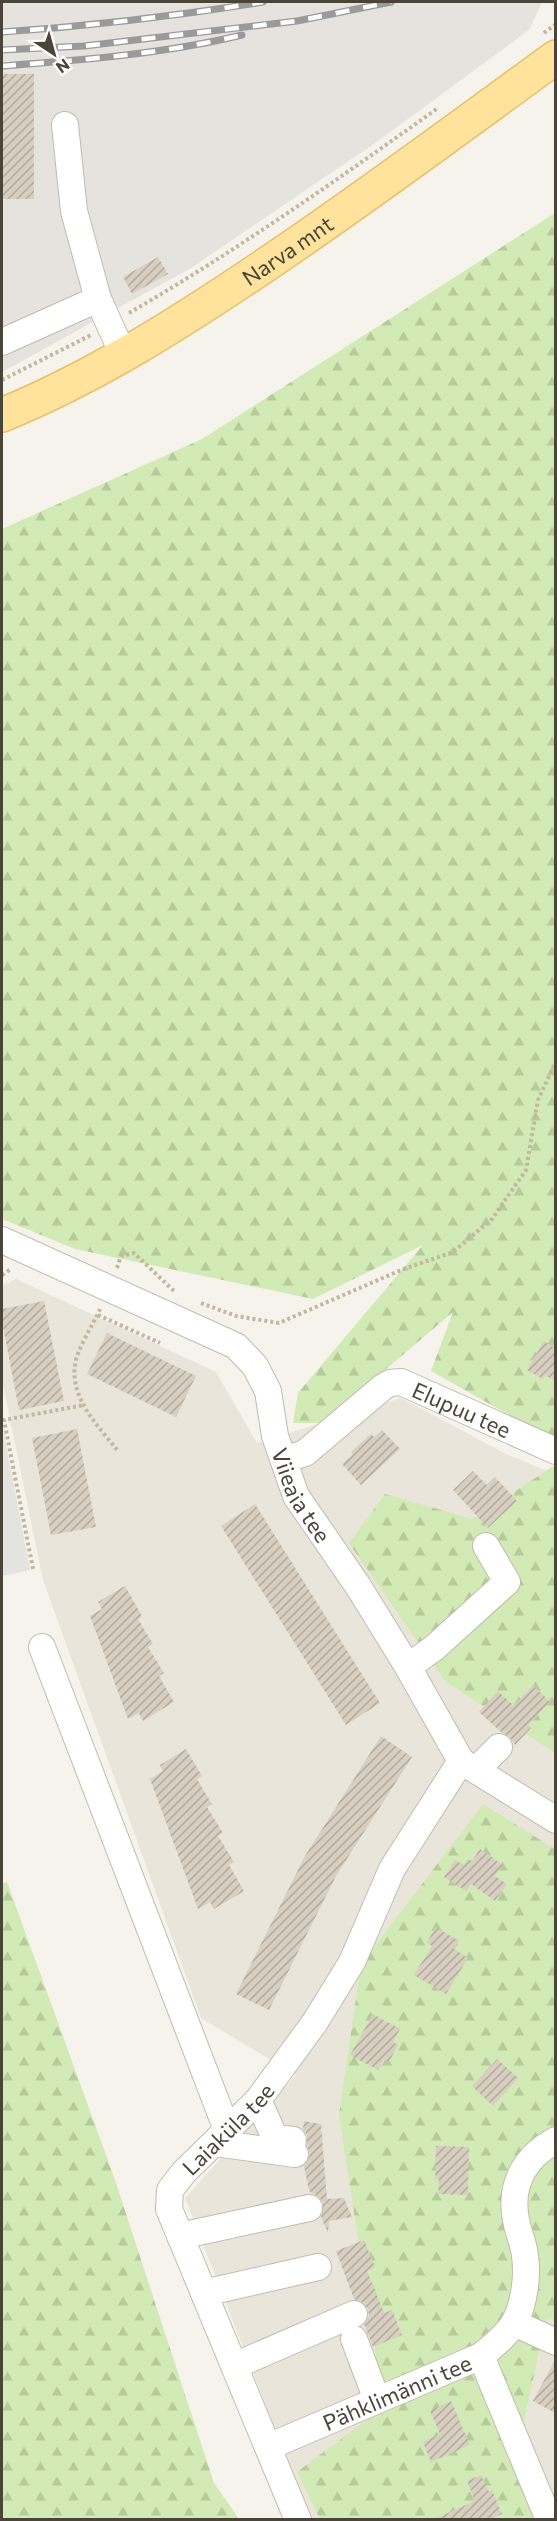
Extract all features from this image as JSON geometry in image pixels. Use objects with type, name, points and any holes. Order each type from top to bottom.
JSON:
[{"type":"main road","name":"Narva mnt","points":[[2,415],[123,354],[212,301],[313,232],[547,46]]},
{"type":"street","points":[[65,125],[74,211],[98,299],[123,354]]},
{"type":"street","points":[[2,342],[98,299]]},
{"type":"street","name":"Viieaia tee","points":[[2,1240],[106,1298],[236,1346],[255,1366],[268,1391],[275,1436],[296,1496],[358,1586],[468,1766],[555,1820]]},
{"type":"street","name":"Elupuu tee","points":[[284,1460],[305,1453],[383,1387],[390,1383],[400,1382],[555,1451]]},
{"type":"street","points":[[408,1667],[434,1648],[507,1582],[486,1546]]},
{"type":"street","points":[[42,1647],[221,2137],[294,2147],[275,2138],[258,2100]]},
{"type":"street","name":"Laiaküla tee","points":[[298,2520],[169,2209],[170,2190],[184,2172],[258,2100],[315,2022],[352,1962],[392,1869],[468,1766],[499,1748]]},
{"type":"street","name":"Pähklimänni tee","points":[[268,2447],[481,2356],[501,2339],[514,2323],[526,2276],[525,2256],[514,2200],[517,2183],[525,2167],[539,2149],[555,2140]]},
{"type":"street","points":[[180,2236],[309,2208]]},
{"type":"street","points":[[204,2293],[318,2267]]},
{"type":"street","points":[[514,2323],[555,2342]]},
{"type":"street","points":[[234,2366],[354,2326],[377,2400]]},
{"type":"street","points":[[481,2356],[549,2520]]},
{"type":"path","points":[[547,46],[555,24]]},
{"type":"path","points":[[2,380],[110,325],[197,274],[442,105]]},
{"type":"path","points":[[197,1302],[236,1316],[279,1323],[401,1270],[453,1252],[492,1219],[525,1170],[538,1100],[555,1061]]},
{"type":"path","points":[[118,1451],[84,1405],[75,1384],[75,1364],[106,1298],[121,1256],[134,1253],[177,1295]]},
{"type":"path","points":[[98,1315],[160,1343]]},
{"type":"path","points":[[33,1569],[3,1419],[84,1405]]},
{"type":"shaded area","points":[[2,2],[542,2],[529,30],[378,141],[191,268],[2,372]]},
{"type":"shaded area","points":[[16,1279],[216,1372],[257,1443],[401,1398],[506,1454],[555,1474],[555,2519],[310,2519],[185,2198],[296,2075],[201,2018],[43,1580],[2,1380],[2,1286]]},
{"type":"shaded area","points":[[2,1423],[30,1570],[2,1576]]},
{"type":"green space","points":[[555,213],[555,1441],[431,1371],[453,1312],[323,1423],[293,1423],[298,1393],[423,1245],[313,1299],[75,1249],[2,1219],[2,529],[202,439]]},
{"type":"green space","points":[[555,1465],[555,1753],[445,1681],[349,1543],[385,1494],[473,1519]]},
{"type":"green space","points":[[483,1804],[555,1849],[555,2319],[546,2320],[524,2421],[543,2519],[320,2519],[297,2472],[384,2407],[339,2115],[361,1964]]},
{"type":"green space","points":[[7,1882],[114,2177],[214,2483],[239,2519],[2,2519],[2,1884]]},
{"type":"building","points":[[2,74],[34,74],[34,199],[2,199]]},
{"type":"building","points":[[158,257],[168,274],[132,294],[123,277]]},
{"type":"building","points":[[44,1301],[64,1401],[19,1410],[2,1321],[2,1309]]},
{"type":"building","points":[[107,1333],[196,1376],[176,1417],[87,1374]]},
{"type":"building","points":[[544,1341],[555,1348],[555,1381],[545,1375],[543,1379],[527,1370]]},
{"type":"building","points":[[77,1429],[96,1527],[51,1535],[32,1438]]},
{"type":"building","points":[[382,1430],[400,1449],[361,1485],[342,1464],[353,1454],[351,1452],[371,1434],[374,1437]]},
{"type":"building","points":[[473,1471],[487,1485],[495,1477],[517,1501],[488,1528],[453,1490]]},
{"type":"building","points":[[255,1504],[380,1703],[346,1725],[221,1526]]},
{"type":"building","points":[[125,1586],[142,1616],[138,1619],[153,1644],[148,1647],[164,1673],[159,1676],[174,1702],[143,1721],[139,1713],[128,1719],[90,1616],[102,1609],[98,1602]]},
{"type":"building","points":[[533,1685],[550,1702],[528,1725],[531,1728],[515,1745],[509,1736],[501,1732],[479,1712],[498,1691],[514,1706]]},
{"type":"building","points":[[381,1736],[412,1757],[336,1876],[269,2010],[236,1994],[305,1856]]},
{"type":"building","points":[[186,1749],[202,1776],[197,1779],[212,1804],[207,1807],[223,1833],[218,1836],[234,1862],[229,1865],[244,1891],[214,1909],[210,1902],[198,1909],[150,1779],[163,1771],[160,1765]]},
{"type":"building","points":[[480,1849],[503,1865],[495,1876],[507,1884],[495,1901],[471,1884],[466,1891],[444,1877],[455,1860],[464,1865],[468,1859],[472,1861]]},
{"type":"building","points":[[436,1927],[459,1941],[454,1949],[468,1958],[446,1994],[414,1975],[432,1946],[427,1942]]},
{"type":"building","points":[[373,2014],[400,2029],[393,2042],[398,2045],[389,2062],[384,2059],[378,2070],[350,2055]]},
{"type":"building","points":[[497,2059],[518,2078],[493,2106],[472,2086]]},
{"type":"building","points":[[304,2121],[321,2124],[327,2199],[344,2198],[352,2217],[329,2221],[328,2233],[321,2217],[323,2204],[320,2198],[309,2191],[304,2166],[310,2155],[307,2135],[303,2129]]},
{"type":"building","points":[[436,2146],[469,2147],[468,2195],[438,2194],[439,2179],[435,2179]]},
{"type":"building","points":[[364,2240],[375,2267],[367,2271],[384,2313],[392,2310],[402,2335],[373,2347],[364,2324],[369,2316],[368,2309],[362,2302],[354,2299],[336,2251]]},
{"type":"building","points":[[555,2360],[555,2413],[533,2401]]},
{"type":"building","points":[[451,2401],[470,2445],[431,2462],[423,2442],[440,2434],[430,2411]]},
{"type":"building","points":[[481,2475],[489,2492],[492,2490],[502,2514],[489,2520],[432,2520],[475,2501],[467,2481]]},
{"type":"railway","points":[[2,32],[133,20],[263,2]]},
{"type":"railway","points":[[2,50],[84,46],[297,21],[391,2]]},
{"type":"railway","points":[[2,66],[152,52],[242,35]]}]
